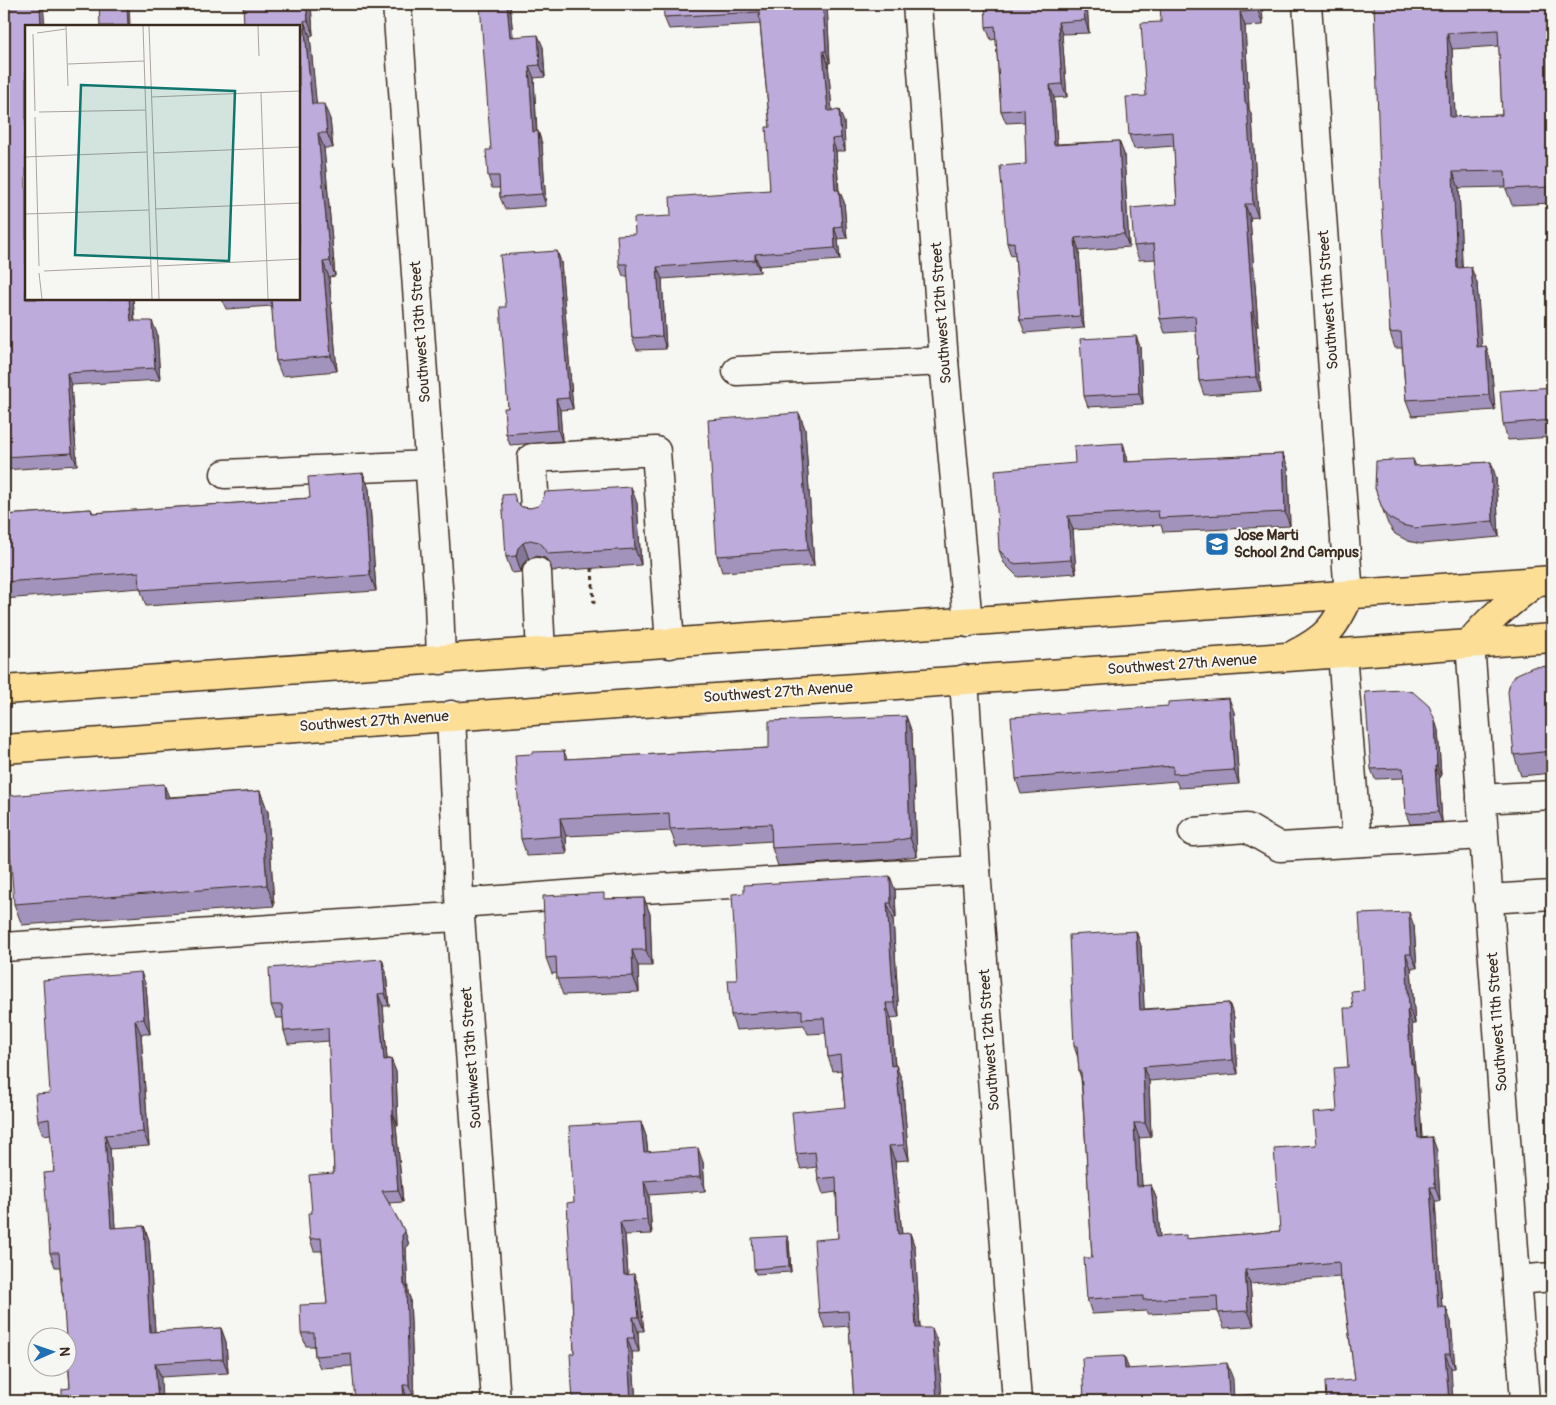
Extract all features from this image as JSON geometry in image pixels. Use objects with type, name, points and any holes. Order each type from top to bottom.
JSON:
[{"type":"highway","points":[[4,690],[1544,581]]},
{"type":"highway","points":[[1470,643],[1497,612],[1544,581]]},
{"type":"highway","points":[[1289,657],[1316,643],[1332,629],[1349,596]]},
{"type":"highway","name":"Southwest 27th Avenue","points":[[4,748],[1552,638]]},
{"type":"street","name":"Southwest 13th Street","points":[[397,4],[439,601],[441,660]]},
{"type":"street","name":"Southwest 12th Street","points":[[917,4],[944,360],[968,623]]},
{"type":"street","name":"Southwest 11th Street","points":[[1307,4],[1349,596]]},
{"type":"street","points":[[737,371],[944,360]]},
{"type":"street","points":[[535,509],[532,458],[656,451],[670,644]]},
{"type":"street","points":[[225,474],[429,465]]},
{"type":"street","points":[[538,572],[541,653]]},
{"type":"street","name":"Southwest 11th Street","points":[[1470,643],[1525,1401]]},
{"type":"street","points":[[1342,653],[1357,842]]},
{"type":"street","name":"Southwest 12th Street","points":[[964,679],[976,870],[1017,1401]]},
{"type":"street","name":"Southwest 13th Street","points":[[451,715],[460,910],[496,1401]]},
{"type":"street","points":[[1481,799],[1552,795]]},
{"type":"street","points":[[1193,832],[1247,828],[1280,847],[1483,835]]},
{"type":"street","points":[[4,947],[418,919],[460,910],[643,889],[976,870]]},
{"type":"street","points":[[1488,899],[1552,895]]},
{"type":"street","points":[[1516,1280],[1552,1277]]},
{"type":"path","points":[[592,568],[594,605]]},
{"type":"building","points":[[4,4],[40,4],[41,25],[25,25],[25,300],[129,300],[131,321],[152,321],[155,368],[67,373],[72,453],[4,457]]},
{"type":"building","points":[[99,4],[127,4],[128,25],[100,25]]},
{"type":"building","points":[[243,4],[306,4],[308,20],[304,21],[312,104],[324,104],[327,133],[318,133],[330,261],[323,262],[331,356],[276,361],[271,300],[300,300],[300,25],[244,25]]},
{"type":"building","points":[[480,4],[507,4],[510,37],[538,35],[540,65],[529,66],[533,132],[538,131],[542,194],[500,197],[499,176],[488,176],[486,150],[491,150]]},
{"type":"building","points":[[663,4],[823,4],[826,51],[823,51],[828,111],[839,110],[841,138],[832,139],[835,190],[839,190],[842,226],[834,227],[835,248],[755,254],[755,260],[657,267],[662,336],[632,338],[627,264],[619,264],[617,235],[635,234],[634,218],[671,216],[670,197],[770,190],[766,127],[770,127],[759,12],[664,17]]},
{"type":"building","points":[[985,4],[1083,4],[1085,20],[1058,22],[1062,84],[1050,85],[1054,145],[1119,141],[1124,234],[1075,238],[1080,316],[1020,320],[1014,242],[1007,243],[1000,166],[1026,164],[1024,109],[1001,111],[995,26],[986,27]]},
{"type":"building","points":[[1160,4],[1258,4],[1258,11],[1240,12],[1253,204],[1245,204],[1256,377],[1199,381],[1195,316],[1160,319],[1154,244],[1134,246],[1131,208],[1177,204],[1173,132],[1129,135],[1126,97],[1146,96],[1141,23],[1161,22]]},
{"type":"building","points":[[1374,4],[1552,4],[1552,187],[1506,189],[1505,171],[1453,172],[1457,268],[1471,267],[1477,347],[1486,346],[1489,395],[1406,400],[1401,332],[1390,333],[1380,175]],"holes":[[[1498,30],[1502,115],[1450,117],[1447,33]]]},
{"type":"building","points":[[557,251],[569,398],[556,399],[558,430],[506,434],[504,408],[508,408],[500,307],[506,307],[500,255]]},
{"type":"building","points":[[1136,336],[1139,393],[1084,396],[1080,339]]},
{"type":"building","points":[[1552,387],[1552,420],[1503,424],[1500,391]]},
{"type":"building","points":[[799,413],[808,550],[717,556],[708,420]]},
{"type":"building","points":[[1123,443],[1124,462],[1283,454],[1285,512],[1159,518],[1158,511],[1068,516],[1071,560],[1013,564],[999,550],[995,470],[1075,463],[1074,446]]},
{"type":"building","points":[[1413,459],[1414,466],[1491,462],[1493,521],[1415,528],[1402,525],[1389,518],[1382,508],[1375,488],[1376,461]]},
{"type":"building","points":[[363,473],[370,575],[140,590],[139,572],[4,582],[4,515],[91,509],[92,513],[310,498],[308,477]]},
{"type":"building","points":[[631,487],[635,549],[547,554],[539,542],[530,540],[518,548],[516,556],[506,557],[502,495],[514,494],[516,502],[522,507],[530,508],[538,506],[545,492]]},
{"type":"building","points":[[1552,666],[1552,751],[1514,755],[1508,692],[1510,682],[1517,674],[1533,667]]},
{"type":"building","points":[[1402,690],[1413,692],[1429,706],[1435,720],[1438,812],[1406,814],[1403,768],[1371,769],[1365,692]]},
{"type":"building","points":[[1229,698],[1234,770],[1173,774],[1173,766],[1016,779],[1011,717],[1168,706],[1168,702]]},
{"type":"building","points":[[906,716],[910,838],[888,842],[772,848],[771,824],[670,829],[669,813],[560,818],[561,836],[521,839],[515,755],[532,754],[532,752],[564,751],[565,759],[769,748],[769,721]]},
{"type":"building","points":[[164,784],[165,798],[260,791],[267,885],[14,904],[6,796]]},
{"type":"building","points":[[890,876],[891,903],[887,903],[894,1003],[886,1003],[891,1066],[896,1065],[904,1145],[889,1146],[898,1234],[910,1233],[916,1328],[932,1328],[937,1401],[854,1401],[848,1311],[819,1313],[814,1240],[838,1238],[836,1177],[818,1179],[815,1152],[796,1154],[792,1112],[845,1107],[840,1055],[828,1057],[824,1018],[802,1019],[802,1010],[731,1015],[728,980],[737,980],[732,894],[744,893],[744,885]]},
{"type":"building","points":[[604,893],[604,899],[644,898],[646,950],[632,950],[633,976],[557,979],[556,957],[546,958],[543,896]]},
{"type":"building","points":[[1409,912],[1411,954],[1406,954],[1409,1009],[1407,1010],[1411,1064],[1413,1064],[1418,1138],[1432,1137],[1435,1187],[1430,1187],[1438,1308],[1446,1307],[1450,1354],[1445,1354],[1449,1401],[1326,1401],[1325,1382],[1355,1380],[1342,1281],[1340,1281],[1339,1262],[1245,1270],[1248,1311],[1218,1313],[1217,1296],[1143,1300],[1143,1296],[1087,1299],[1084,1258],[1092,1258],[1081,1072],[1079,1072],[1077,1046],[1074,1046],[1069,935],[1136,931],[1140,1010],[1229,1003],[1233,1060],[1143,1067],[1145,1123],[1134,1123],[1137,1186],[1151,1185],[1156,1237],[1186,1235],[1186,1239],[1280,1231],[1274,1148],[1316,1145],[1313,1113],[1337,1111],[1334,1068],[1348,1067],[1344,1008],[1353,1008],[1351,991],[1364,990],[1359,914]]},
{"type":"building","points":[[382,959],[385,993],[378,994],[384,1060],[391,1059],[392,1114],[398,1190],[382,1191],[405,1232],[402,1235],[404,1285],[406,1285],[409,1385],[403,1385],[404,1401],[355,1401],[351,1353],[315,1356],[314,1333],[301,1333],[300,1305],[327,1304],[321,1238],[310,1239],[308,1213],[312,1213],[309,1175],[334,1173],[328,1028],[284,1031],[282,1005],[271,1005],[269,968]]},
{"type":"building","points":[[141,972],[144,1019],[135,1020],[143,1132],[105,1135],[111,1228],[144,1226],[150,1332],[221,1328],[223,1359],[155,1363],[158,1401],[62,1401],[62,1389],[70,1388],[69,1378],[78,1378],[78,1328],[65,1328],[59,1253],[50,1253],[44,1173],[54,1172],[49,1119],[38,1121],[35,1094],[50,1093],[43,980]]},
{"type":"building","points":[[641,1122],[644,1152],[698,1148],[700,1177],[644,1181],[647,1220],[620,1222],[624,1275],[634,1274],[639,1317],[633,1317],[634,1338],[627,1338],[631,1401],[573,1401],[570,1354],[574,1353],[567,1203],[574,1202],[569,1126]]},
{"type":"building","points":[[787,1236],[789,1266],[754,1269],[752,1238]]},
{"type":"building","points":[[1124,1356],[1125,1369],[1227,1363],[1229,1396],[1260,1394],[1260,1401],[1084,1401],[1082,1358]]},
{"type":"place","name":"Jose Marti School 2nd Campus","points":[[1217,544]]}]
